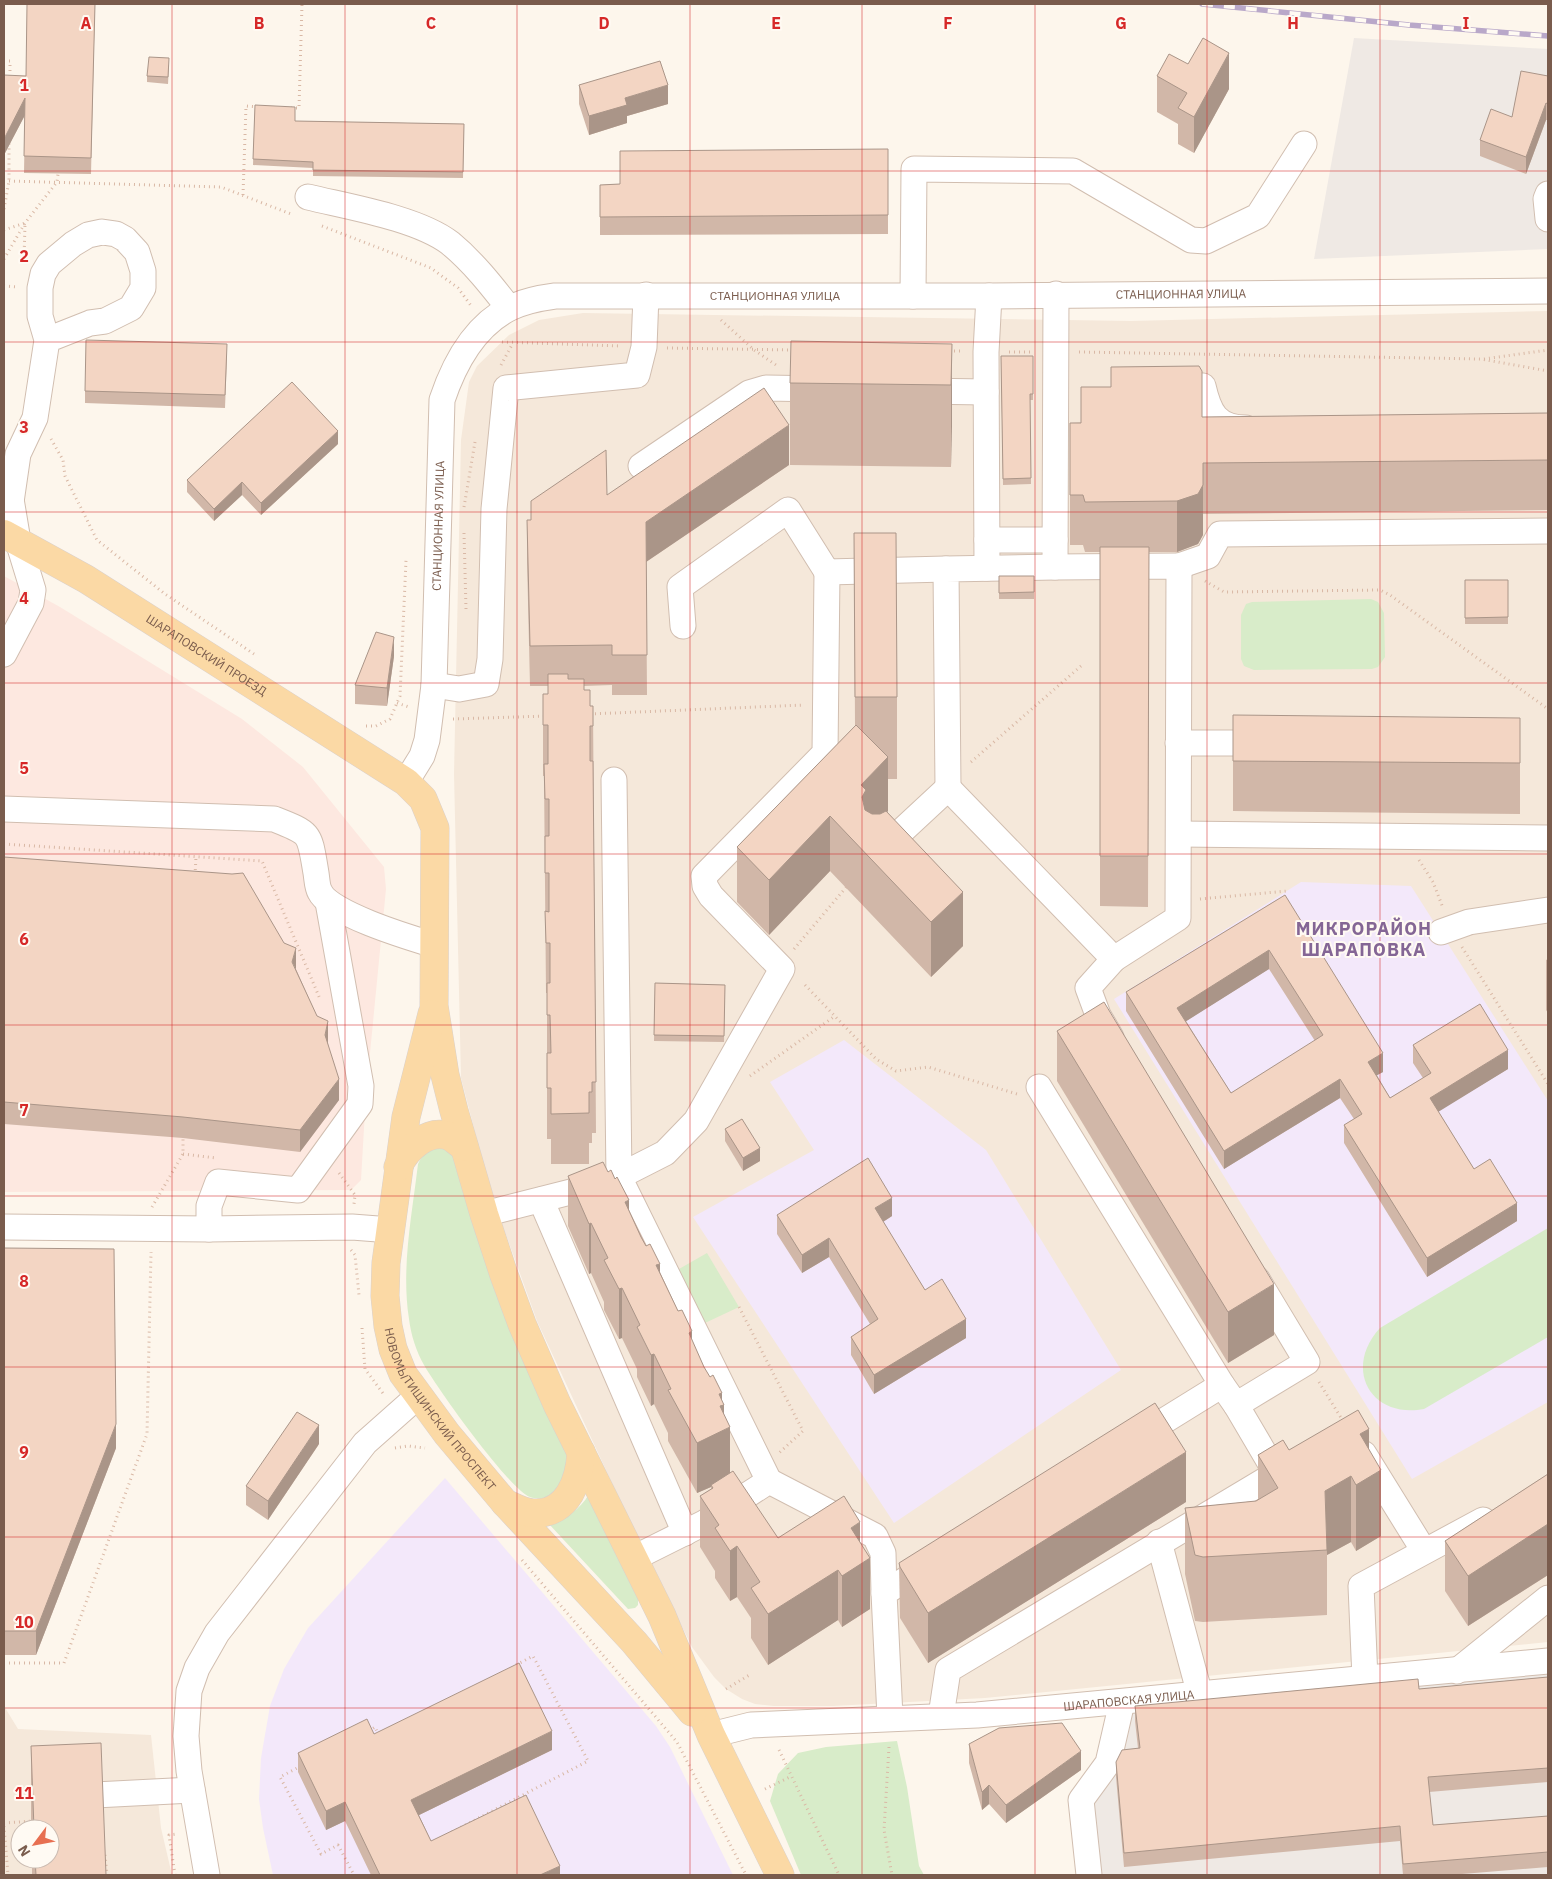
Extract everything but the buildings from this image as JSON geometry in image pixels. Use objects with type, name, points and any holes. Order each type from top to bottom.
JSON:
[{"type":"main road","name":"ШАРАПОВСКИЙ ПРОЕЗД","points":[[11,537],[86,579],[406,782]]},
{"type":"main road","name":"НОВОМЫТИЩИНСКИЙ ПРОСПЕКТ","points":[[406,782],[423,799],[435,828],[434,1006],[445,1075],[484,1214],[522,1324],[581,1452],[662,1616],[710,1735],[780,1875]]},
{"type":"main road","name":"НОВОМЫТИЩИНСКИЙ ПРОСПЕКТ","points":[[434,1006],[413,1085],[398,1168],[390,1230],[385,1296],[388,1326],[403,1374],[446,1434],[505,1503],[634,1642],[710,1735]]},
{"type":"main road","points":[[398,1168],[402,1156],[413,1145],[424,1138],[438,1135],[450,1137],[464,1147]]},
{"type":"main road","points":[[505,1503],[534,1513],[551,1510],[562,1502],[574,1489],[581,1466],[581,1452]]},
{"type":"street","points":[[913,296],[914,169],[1072,171],[1192,240],[1206,241],[1258,216],[1304,144]]},
{"type":"street","points":[[1548,194],[1546,199],[1548,219]]},
{"type":"street","points":[[308,197],[394,219],[426,230],[448,242],[487,280],[508,308]]},
{"type":"street","points":[[11,502],[18,454],[35,418],[47,340],[40,316],[43,274],[49,264],[73,244],[88,235],[102,232],[116,234],[125,239],[136,252],[144,271],[143,288],[131,308],[105,321],[81,326],[47,340]]},
{"type":"street","name":"СТАНЦИОННАЯ УЛИЦА","points":[[406,782],[422,756],[427,740],[434,685],[442,400],[450,375],[464,352],[494,318],[508,308],[535,299],[555,296],[989,296],[1548,290]]},
{"type":"street","points":[[1055,567],[1056,294]]},
{"type":"street","points":[[434,685],[459,689],[486,684],[490,659],[494,509],[506,388],[637,375],[644,347],[646,296]]},
{"type":"street","points":[[987,568],[986,352],[989,296]]},
{"type":"street","points":[[1146,384],[1203,386],[1208,407],[1219,421],[1235,428],[1264,428]]},
{"type":"street","points":[[641,466],[749,393],[766,388],[849,389]]},
{"type":"street","points":[[899,391],[986,392]]},
{"type":"street","points":[[4,452],[11,502],[11,537],[31,578],[32,597],[31,603],[4,654]]},
{"type":"street","points":[[484,1214],[606,1183],[665,1153],[696,1121],[782,969],[711,896],[705,886],[704,876],[825,753],[827,572],[788,510],[680,587],[683,626]]},
{"type":"street","points":[[827,572],[946,568],[1180,566],[1208,556],[1220,534],[1548,531]]},
{"type":"street","points":[[987,540],[1055,540]]},
{"type":"street","points":[[1123,1057],[1098,1015],[1088,988],[1114,959],[1178,918],[1180,566]]},
{"type":"street","points":[[946,568],[948,785],[1114,959]]},
{"type":"street","points":[[1178,743],[1294,742]]},
{"type":"street","points":[[614,780],[619,1177],[765,1474],[875,1536],[883,1553],[890,1717]]},
{"type":"street","points":[[876,855],[948,785]]},
{"type":"street","points":[[4,809],[274,819],[304,831],[310,838],[320,892],[328,902],[392,932],[434,945]]},
{"type":"street","points":[[1178,834],[1548,838]]},
{"type":"street","points":[[209,1229],[209,1206],[218,1182],[298,1190],[360,1104],[360,1086],[328,902]]},
{"type":"street","points":[[1445,930],[1500,916],[1548,910]]},
{"type":"street","points":[[1044,1095],[1276,1473]]},
{"type":"street","points":[[541,1200],[684,1533]]},
{"type":"street","points":[[4,1227],[209,1229],[352,1227],[390,1230]]},
{"type":"street","points":[[1121,1448],[1229,1395],[1307,1362],[1246,1261]]},
{"type":"street","points":[[207,1875],[192,1790],[186,1736],[190,1691],[197,1668],[217,1633],[365,1443],[397,1412],[418,1396]]},
{"type":"street","points":[[1349,1430],[1424,1551]]},
{"type":"street","points":[[941,1716],[948,1670],[1159,1542],[1309,1454]]},
{"type":"street","points":[[634,1558],[733,1506],[765,1474]]},
{"type":"street","points":[[1365,1679],[1361,1586],[1507,1506]]},
{"type":"street","points":[[1159,1542],[1200,1695]]},
{"type":"street","points":[[884,1593],[952,1551]]},
{"type":"street","points":[[1457,1671],[1548,1598]]},
{"type":"street","name":"ШАРАПОВСКАЯ УЛИЦА","points":[[710,1735],[751,1725],[941,1716],[1122,1702],[1548,1661]]},
{"type":"street","points":[[1089,1875],[1081,1800],[1108,1763],[1122,1702]]},
{"type":"street","points":[[95,1795],[192,1790]]},
{"type":"path","points":[[282,107],[299,108],[302,4]]},
{"type":"path","points":[[4,61],[10,61],[10,89]]},
{"type":"path","points":[[242,195],[246,106],[267,107]]},
{"type":"path","points":[[4,209],[9,181],[10,135]]},
{"type":"path","points":[[4,259],[25,223],[57,182],[58,174]]},
{"type":"path","points":[[9,181],[221,188]]},
{"type":"path","points":[[4,230],[25,223]]},
{"type":"path","points":[[4,286],[23,287]]},
{"type":"path","points":[[693,296],[754,350]]},
{"type":"path","points":[[986,352],[1481,359],[1548,350]]},
{"type":"path","points":[[1481,359],[1548,371]]},
{"type":"path","points":[[50,437],[63,460],[66,476],[97,540],[165,594],[261,659]]},
{"type":"path","points":[[358,724],[376,726],[390,719],[400,696],[406,560]]},
{"type":"path","points":[[1180,566],[1224,592],[1380,590],[1390,595],[1548,709]]},
{"type":"path","points":[[948,785],[1081,666]]},
{"type":"path","points":[[582,715],[826,704]]},
{"type":"path","points":[[474,720],[552,716]]},
{"type":"path","points":[[4,844],[262,861],[322,1003]]},
{"type":"path","points":[[782,969],[790,954],[859,871],[876,855]]},
{"type":"path","points":[[195,884],[196,856]]},
{"type":"path","points":[[1434,882],[1445,930],[1548,1084]]},
{"type":"path","points":[[1178,901],[1287,891]]},
{"type":"path","points":[[805,984],[876,1059],[888,1068],[896,1071],[928,1067],[1044,1095]]},
{"type":"path","points":[[742,1080],[835,1016]]},
{"type":"path","points":[[151,1208],[183,1154],[183,1138]]},
{"type":"path","points":[[350,1249],[355,1256],[360,1303]]},
{"type":"path","points":[[141,1251],[161,1251]]},
{"type":"path","points":[[4,1663],[64,1663],[144,1443],[147,1434],[151,1251]]},
{"type":"path","points":[[739,1307],[803,1431],[765,1474]]},
{"type":"path","points":[[361,1322],[365,1369],[397,1412]]},
{"type":"path","points":[[1307,1362],[1349,1430]]},
{"type":"path","points":[[421,1442],[431,1455]]},
{"type":"path","points":[[387,1451],[408,1446],[425,1448]]},
{"type":"path","points":[[521,1559],[677,1742],[746,1875]]},
{"type":"path","points":[[452,1832],[588,1761],[533,1656],[507,1669]]},
{"type":"path","points":[[726,1689],[751,1674]]},
{"type":"path","points":[[366,1732],[375,1727],[379,1736],[387,1731]]},
{"type":"path","points":[[889,1747],[884,1830],[892,1875]]},
{"type":"path","points":[[779,1750],[839,1875]]},
{"type":"path","points":[[306,1763],[280,1776],[321,1854],[338,1845],[354,1875]]},
{"type":"path","points":[[744,1800],[792,1776]]},
{"type":"path","points":[[4,1825],[8,1875]]},
{"type":"path","points":[[168,1835],[175,1875]]},
{"type":"path","points":[[105,1846],[106,1875]]},
{"type":"shaded area","points":[[1354,38],[1548,49],[1548,249],[1314,259]]},
{"type":"shaded area","points":[[1548,311],[1548,1642],[985,1698],[833,1706],[774,1706],[755,1704],[742,1699],[726,1689],[714,1677],[692,1647],[631,1524],[537,1321],[490,1190],[461,1078],[454,774],[461,440],[469,382],[477,366],[509,335],[539,320],[583,313],[1131,321]]},
{"type":"shaded area","points":[[4,576],[60,607],[242,719],[303,767],[384,867],[386,889],[366,1094],[361,1180],[351,1190],[4,1192]]},
{"type":"shaded area","points":[[1301,882],[1411,886],[1548,1101],[1548,1402],[1412,1479],[1114,999]]},
{"type":"shaded area","points":[[844,1040],[986,1150],[1121,1370],[894,1523],[693,1217],[814,1150],[770,1082]]},
{"type":"shaded area","points":[[445,1478],[656,1726],[670,1747],[733,1875],[273,1875],[259,1799],[261,1758],[270,1706],[284,1669],[308,1628]]},
{"type":"shaded area","points":[[1548,1671],[1548,1875],[1081,1875],[1074,1792],[1106,1745],[1108,1714]]},
{"type":"shaded area","points":[[4,1706],[18,1729],[151,1735],[161,1828],[172,1875],[4,1875]]},
{"type":"green space","points":[[1371,599],[1378,602],[1384,613],[1385,657],[1378,667],[1372,669],[1254,670],[1244,666],[1241,659],[1241,615],[1246,604],[1252,602]]},
{"type":"green space","points":[[444,1147],[453,1154],[570,1453],[564,1486],[544,1498],[530,1497],[507,1477],[458,1415],[431,1377],[416,1349],[410,1325],[406,1280],[410,1222],[418,1164],[428,1152]]},
{"type":"green space","points":[[1548,1228],[1548,1337],[1424,1409],[1405,1410],[1389,1406],[1377,1398],[1368,1387],[1363,1374],[1364,1359],[1369,1343],[1380,1328]]},
{"type":"green space","points":[[707,1253],[739,1307],[705,1323],[679,1269]]},
{"type":"green space","points":[[589,1494],[638,1597],[638,1605],[635,1608],[628,1609],[549,1524],[572,1513]]},
{"type":"green space","points":[[897,1741],[907,1787],[919,1866],[924,1875],[801,1875],[770,1801],[778,1774],[798,1753],[826,1747]]},
{"type":"railway","points":[[1202,4],[1409,25],[1548,36]]},
{"type":"district","name":"МИКРОРАЙОН ШАРАПОВКА","points":[[1364,940]]}]
